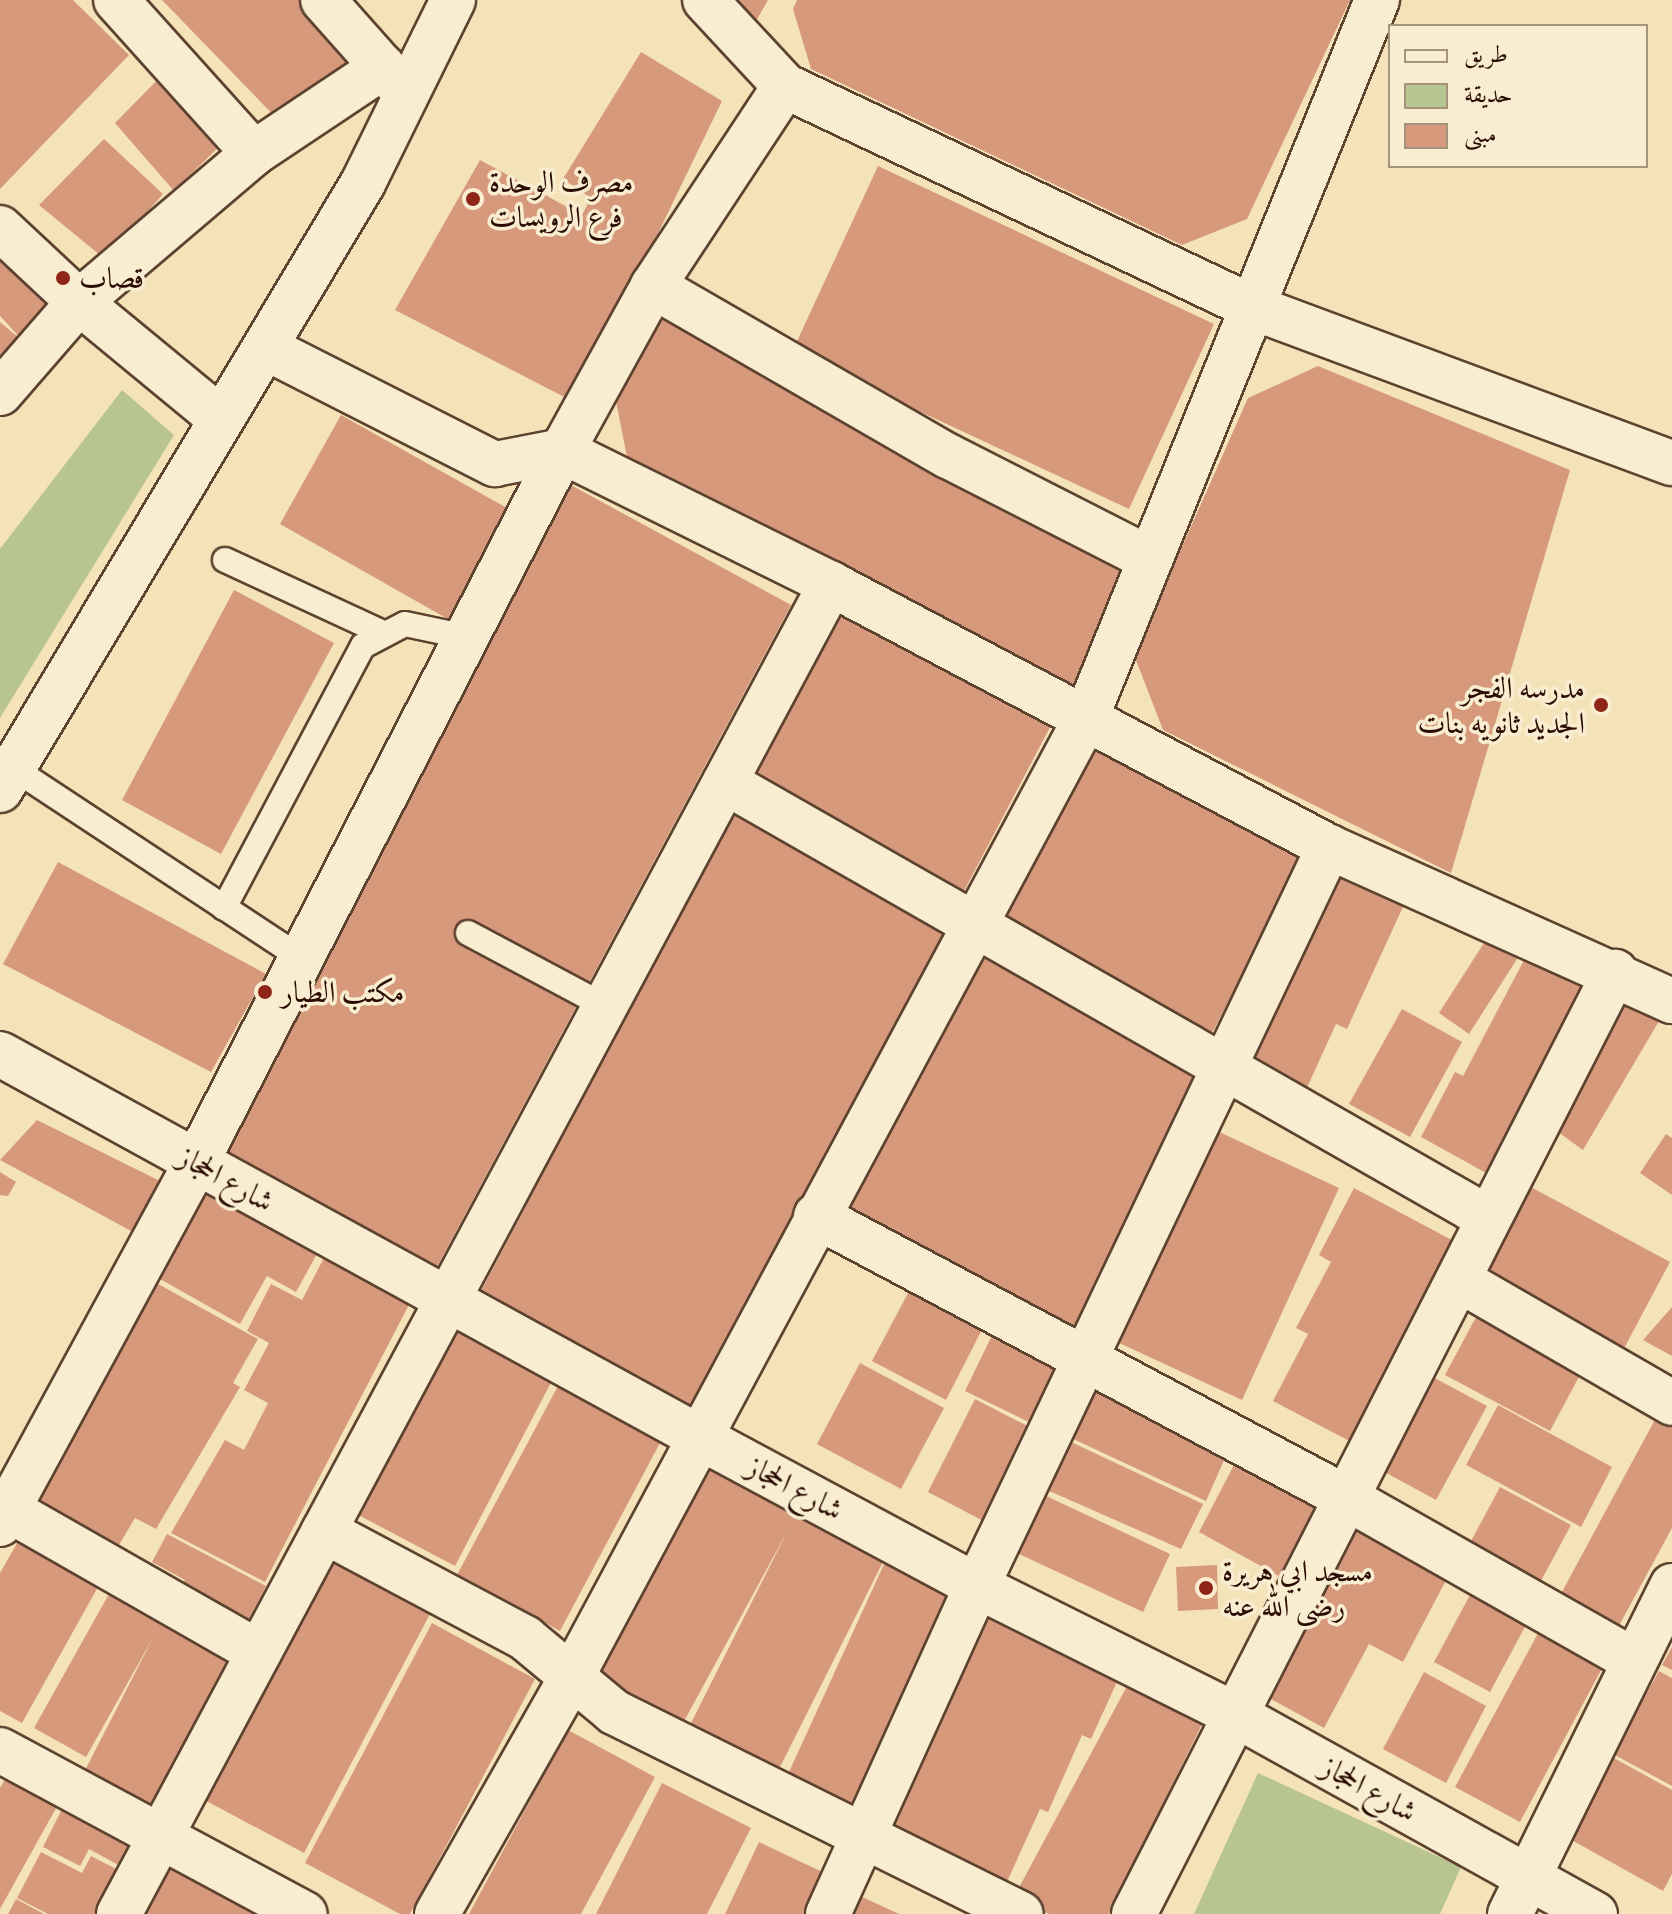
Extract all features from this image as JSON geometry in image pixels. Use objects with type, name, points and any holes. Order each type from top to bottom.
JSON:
[{"type":"street","points":[[116,0],[254,153]]},
{"type":"street","points":[[323,0],[394,80]]},
{"type":"street","points":[[7,779],[363,183],[394,80],[453,0]]},
{"type":"street","points":[[705,0],[785,86],[1252,307],[1672,463]]},
{"type":"street","points":[[437,1914],[571,1678],[816,1216],[1086,718],[1377,0]]},
{"type":"street","points":[[0,393],[79,302],[254,153],[394,80]]},
{"type":"street","points":[[259,1653],[3,1513],[196,1163],[562,451],[653,286],[785,86]]},
{"type":"street","points":[[0,228],[79,302],[221,419]]},
{"type":"street","points":[[653,286],[948,456],[1150,559]]},
{"type":"street","points":[[266,348],[495,464],[562,451],[831,584],[1329,847],[1615,972],[1672,1001]]},
{"type":"street","points":[[119,1914],[831,584]]},
{"type":"street","points":[[725,782],[1488,1218]]},
{"type":"street","points":[[828,1914],[977,1586],[1329,847]]},
{"type":"street","points":[[1134,1914],[1232,1713],[1461,1281],[1488,1218],[1615,972]]},
{"type":"street","name":"شارع الحجاز","points":[[0,1054],[977,1586],[1232,1713],[1519,1895],[1595,1914]]},
{"type":"street","points":[[816,1216],[1085,1362],[1345,1497],[1633,1660]]},
{"type":"street","points":[[1461,1281],[1672,1403]]},
{"type":"street","points":[[324,1531],[525,1638],[614,1712],[861,1839],[1021,1914]]},
{"type":"street","points":[[1519,1895],[1672,1586]]},
{"type":"street","points":[[0,1750],[305,1914]]},
{"type":"lane","points":[[225,560],[381,632]]},
{"type":"lane","points":[[224,908],[363,646],[381,632],[405,624],[467,637]]},
{"type":"lane","points":[[7,779],[224,908],[301,958]]},
{"type":"lane","points":[[468,933],[605,1006]]},
{"type":"green space","points":[[122,390],[174,435],[0,718],[0,549]]},
{"type":"green space","points":[[1258,1773],[1461,1867],[1440,1914],[1194,1914]]},
{"type":"building","points":[[0,0],[73,0],[129,55],[0,189]]},
{"type":"building","points":[[162,0],[339,0],[380,44],[287,129]]},
{"type":"building","points":[[737,0],[768,0],[756,21]]},
{"type":"building","points":[[797,0],[1350,0],[1247,219],[1182,245],[811,69],[793,9]]},
{"type":"building","points":[[641,52],[722,101],[576,403],[395,310],[480,160],[582,215],[591,198],[563,179]]},
{"type":"building","points":[[179,58],[243,123],[174,191],[115,123]]},
{"type":"building","points":[[104,139],[163,194],[106,260],[39,205]]},
{"type":"building","points":[[878,166],[1214,324],[1129,509],[792,352]]},
{"type":"building","points":[[13,247],[64,298],[27,345],[0,316],[0,262]]},
{"type":"building","points":[[660,303],[1136,565],[1071,693],[627,457],[614,391]]},
{"type":"building","points":[[0,322],[26,344],[0,374]]},
{"type":"building","points":[[1318,366],[1570,470],[1451,873],[1163,730],[1134,655],[1248,398]]},
{"type":"building","points":[[341,415],[516,513],[455,623],[280,524]]},
{"type":"building","points":[[569,484],[791,605],[430,1280],[208,1160]]},
{"type":"building","points":[[234,590],[334,643],[221,854],[122,800]]},
{"type":"building","points":[[832,597],[1056,716],[963,893],[739,775]]},
{"type":"building","points":[[1087,740],[1305,854],[1211,1035],[993,921]]},
{"type":"building","points":[[735,811],[948,925],[692,1407],[480,1293]]},
{"type":"building","points":[[58,862],[266,974],[211,1072],[3,964]]},
{"type":"building","points":[[1336,862],[1408,896],[1347,1029],[1336,1024],[1305,1092],[1243,1063]]},
{"type":"building","points":[[1493,929],[1524,948],[1469,1034],[1439,1013]]},
{"type":"building","points":[[1533,943],[1601,978],[1497,1179],[1421,1137],[1455,1072],[1463,1076]]},
{"type":"building","points":[[986,952],[1211,1072],[1075,1331],[849,1211]]},
{"type":"building","points":[[1630,995],[1662,1016],[1583,1150],[1558,1132]]},
{"type":"building","points":[[1402,1009],[1462,1042],[1410,1137],[1349,1104]]},
{"type":"building","points":[[37,1120],[162,1182],[133,1232],[0,1160]]},
{"type":"building","points":[[1213,1129],[1339,1188],[1242,1400],[1115,1341]]},
{"type":"building","points":[[1666,1134],[1672,1138],[1672,1195],[1640,1173]]},
{"type":"building","points":[[0,1172],[16,1182],[8,1196],[0,1195]]},
{"type":"building","points":[[213,1183],[323,1243],[296,1292],[267,1276],[240,1324],[160,1279]]},
{"type":"building","points":[[1529,1186],[1670,1262],[1620,1356],[1479,1281]]},
{"type":"building","points":[[1354,1188],[1463,1246],[1359,1446],[1273,1401],[1308,1334],[1296,1328],[1331,1262],[1319,1255]]},
{"type":"building","points":[[327,1252],[413,1297],[265,1582],[171,1533],[225,1440],[244,1450],[268,1403],[244,1390],[269,1343],[247,1331],[271,1284],[302,1300]]},
{"type":"building","points":[[916,1278],[989,1316],[946,1400],[872,1361]]},
{"type":"building","points":[[158,1284],[258,1339],[233,1383],[240,1387],[156,1529],[135,1518],[110,1560],[30,1518]]},
{"type":"building","points":[[1484,1302],[1589,1358],[1550,1431],[1445,1375]]},
{"type":"building","points":[[1672,1307],[1672,1356],[1643,1340]]},
{"type":"building","points":[[448,1318],[555,1375],[455,1566],[347,1509]]},
{"type":"building","points":[[997,1325],[1077,1364],[1045,1430],[965,1391]]},
{"type":"building","points":[[860,1363],[944,1408],[901,1489],[817,1444]]},
{"type":"building","points":[[1429,1375],[1487,1406],[1436,1500],[1379,1469]]},
{"type":"building","points":[[559,1384],[662,1439],[560,1631],[457,1575]]},
{"type":"building","points":[[1094,1386],[1229,1449],[1206,1501],[1071,1438]]},
{"type":"building","points":[[975,1399],[1041,1433],[993,1526],[928,1492]]},
{"type":"building","points":[[1664,1403],[1672,1407],[1672,1528],[1615,1633],[1557,1601]]},
{"type":"building","points":[[1498,1405],[1612,1467],[1581,1527],[1466,1465]]},
{"type":"building","points":[[1069,1441],[1203,1504],[1181,1549],[1047,1490]]},
{"type":"building","points":[[714,1459],[887,1554],[776,1775],[687,1731],[788,1530],[682,1725],[595,1678]]},
{"type":"building","points":[[1234,1465],[1324,1513],[1284,1579],[1199,1532]]},
{"type":"building","points":[[1500,1487],[1571,1525],[1534,1594],[1463,1556]]},
{"type":"building","points":[[1044,1495],[1170,1554],[1143,1612],[1017,1553]]},
{"type":"building","points":[[1362,1519],[1453,1567],[1403,1662],[1369,1644],[1324,1728],[1269,1698]]},
{"type":"building","points":[[24,1531],[103,1578],[22,1723],[0,1711],[0,1573]]},
{"type":"building","points":[[167,1534],[266,1586],[242,1633],[175,1598],[185,1580],[152,1562]]},
{"type":"building","points":[[891,1549],[966,1584],[857,1819],[783,1785]]},
{"type":"building","points":[[322,1557],[430,1614],[304,1853],[197,1796]]},
{"type":"building","points":[[1217,1565],[1218,1609],[1178,1611],[1176,1567]]},
{"type":"building","points":[[119,1576],[237,1649],[149,1818],[79,1782],[154,1636],[86,1757],[34,1728]]},
{"type":"building","points":[[1478,1580],[1534,1610],[1490,1692],[1434,1662]]},
{"type":"building","points":[[989,1599],[1126,1662],[1091,1739],[1082,1735],[1048,1812],[1040,1809],[1005,1886],[884,1830]]},
{"type":"building","points":[[432,1623],[535,1679],[410,1914],[400,1914],[305,1863]]},
{"type":"building","points":[[1543,1624],[1607,1659],[1520,1822],[1455,1787]]},
{"type":"building","points":[[1672,1647],[1672,1670],[1662,1665]]},
{"type":"building","points":[[1659,1671],[1672,1678],[1672,1786],[1613,1754]]},
{"type":"building","points":[[1424,1672],[1486,1706],[1446,1783],[1383,1749]]},
{"type":"building","points":[[1133,1675],[1208,1712],[1109,1914],[1049,1914],[1014,1897]]},
{"type":"building","points":[[568,1730],[655,1777],[581,1914],[469,1914]]},
{"type":"building","points":[[1612,1757],[1672,1790],[1672,1874],[1663,1891],[1568,1838]]},
{"type":"building","points":[[14,1764],[65,1792],[0,1909],[0,1788]]},
{"type":"building","points":[[662,1783],[751,1828],[707,1914],[596,1914]]},
{"type":"building","points":[[67,1799],[138,1836],[122,1867],[89,1849],[80,1866],[43,1847]]},
{"type":"building","points":[[759,1842],[833,1877],[816,1914],[725,1914]]},
{"type":"building","points":[[41,1852],[82,1873],[91,1856],[120,1871],[98,1914],[48,1914],[17,1898]]},
{"type":"building","points":[[164,1856],[273,1914],[133,1914]]},
{"type":"building","points":[[858,1895],[899,1914],[849,1914]]},
{"type":"building","points":[[16,1899],[44,1914],[8,1914]]},
{"type":"place","name":"مصرف الوحدة فرع الرويسات","points":[[473,199]]},
{"type":"place","name":"قصاب","points":[[63,278]]},
{"type":"place","name":"مدرسه الفجر الجديد ثانويه بنات","points":[[1601,705]]},
{"type":"place","name":"مكتب الطيار","points":[[265,992]]},
{"type":"place","name":"مسجد ابي هريرة رضى الله عنه","points":[[1206,1588]]}]
